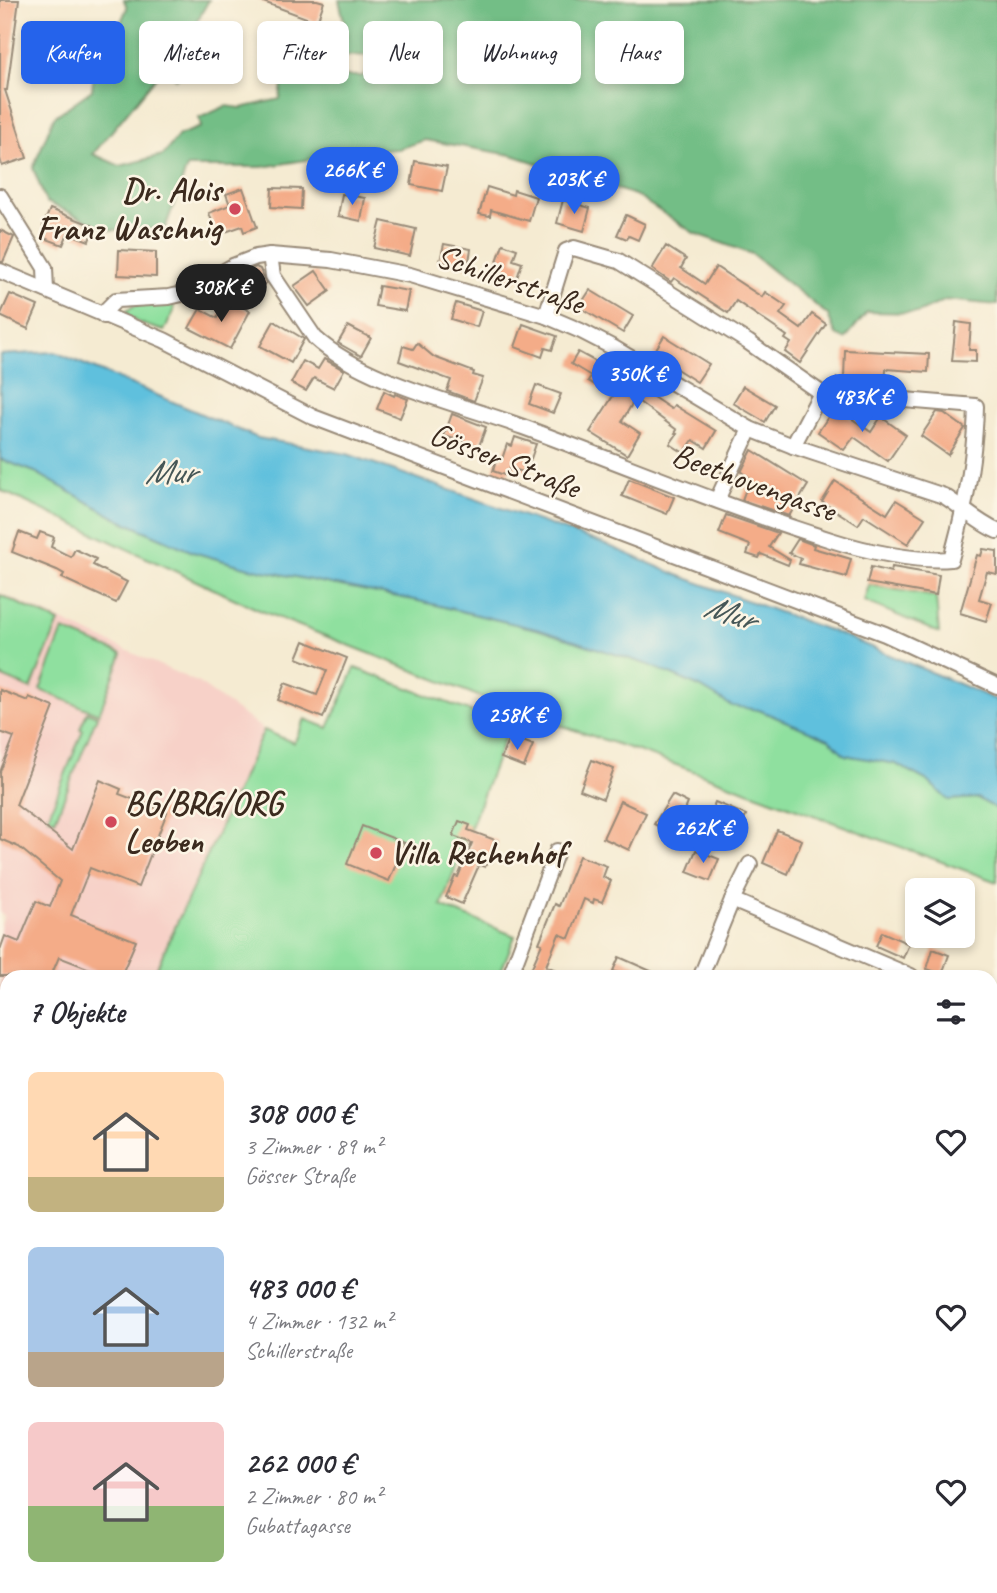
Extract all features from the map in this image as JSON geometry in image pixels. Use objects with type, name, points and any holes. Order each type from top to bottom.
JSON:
[{"type":"street","points":[[0,196],[45,268],[46,290]]},
{"type":"street","points":[[546,316],[566,251],[574,248],[619,261],[748,342],[821,393],[983,408],[965,509]]},
{"type":"street","name":"Schillerstraße","points":[[104,316],[116,300],[169,297],[186,293],[233,266],[270,255],[331,260],[410,275],[546,316],[581,331],[750,429],[944,496],[965,509],[984,526],[997,531]]},
{"type":"street","name":"Beethovengasse","points":[[270,255],[273,276],[315,338],[324,346],[384,379],[472,408],[833,541],[927,561],[951,559],[965,509]]},
{"type":"street","name":"Gösser Straße","points":[[0,271],[164,341],[313,417],[885,634],[997,686]]},
{"type":"street","points":[[793,446],[821,393]]},
{"type":"street","points":[[718,499],[750,429]]},
{"type":"street","points":[[512,970],[557,851]]},
{"type":"street","points":[[703,970],[750,864]]},
{"type":"street","points":[[732,901],[880,970]]},
{"type":"shaded area","name":"BG/BRG/ORG Leoben","points":[[0,593],[199,683],[264,730],[156,970],[0,970],[0,928],[4,915],[0,914]]},
{"type":"green space","points":[[124,0],[209,0],[197,21],[139,21],[139,84],[150,84],[93,154],[120,166],[163,155],[179,135],[201,127],[199,118],[226,106],[241,108],[280,99],[282,84],[349,84],[349,76],[363,76],[363,84],[443,84],[443,21],[363,21],[363,55],[349,56],[349,21],[344,21],[339,0],[997,0],[997,305],[946,300],[918,313],[867,312],[845,339],[836,335],[828,315],[752,254],[694,233],[635,195],[512,155],[425,140],[398,149],[361,151],[262,167],[187,167],[165,229],[109,230],[46,202],[33,168],[54,117],[92,90],[93,84],[125,84],[125,21],[121,21],[127,8]]},
{"type":"green space","points":[[141,303],[173,303],[174,311],[164,331],[138,322],[126,312]]},
{"type":"green space","points":[[0,459],[35,472],[120,520],[193,552],[249,568],[419,601],[540,630],[649,665],[700,687],[732,705],[759,710],[829,739],[846,755],[896,764],[928,781],[948,800],[977,798],[997,809],[997,882],[638,751],[514,710],[259,610],[0,490]]},
{"type":"green space","points":[[869,585],[936,597],[939,633],[864,601]]},
{"type":"green space","points":[[0,595],[59,622],[31,689],[0,676]]},
{"type":"green space","points":[[63,630],[122,654],[99,714],[40,690]]},
{"type":"green space","points":[[355,668],[509,726],[441,906],[515,936],[501,970],[156,970],[264,730],[294,743],[305,719],[328,728]]},
{"type":"green space","points":[[87,712],[97,716],[55,820],[48,817],[83,730],[80,729]]},
{"type":"water","name":"Mur","points":[[55,352],[258,438],[347,454],[607,545],[677,575],[842,635],[997,700],[997,809],[977,798],[948,800],[928,781],[896,764],[845,755],[829,739],[759,710],[732,706],[700,687],[649,665],[540,630],[419,601],[249,568],[193,552],[120,520],[35,472],[0,459],[0,355]]},
{"type":"building","points":[[0,0],[19,0],[5,90],[27,158],[2,166],[0,159]]},
{"type":"building","points":[[258,0],[324,2],[317,21]]},
{"type":"building","points":[[415,161],[447,167],[442,191],[411,185]]},
{"type":"building","points":[[487,187],[513,195],[514,190],[536,197],[529,221],[491,210],[490,216],[479,214]]},
{"type":"building","name":"Dr. Alois Franz Waschnig","points":[[243,188],[257,227],[244,232],[242,226],[217,235],[209,213],[230,205],[226,194]]},
{"type":"building","points":[[272,188],[302,189],[301,209],[271,207]]},
{"type":"building","points":[[342,194],[365,198],[361,221],[338,216]]},
{"type":"building","points":[[563,200],[590,208],[584,231],[557,223]]},
{"type":"building","points":[[50,209],[94,226],[89,241],[68,233],[63,245],[44,238],[47,228],[43,226]]},
{"type":"building","points":[[626,215],[645,224],[638,240],[617,235]]},
{"type":"building","points":[[381,221],[416,229],[410,256],[374,248]]},
{"type":"building","points":[[0,230],[14,237],[3,262],[0,262]]},
{"type":"building","points":[[444,244],[471,249],[468,267],[440,261]]},
{"type":"building","points":[[503,244],[517,249],[513,260],[522,263],[516,281],[500,276],[501,273],[494,270]]},
{"type":"building","points":[[666,246],[686,259],[681,268],[705,284],[716,267],[762,297],[765,292],[786,306],[780,314],[801,329],[812,314],[826,324],[800,363],[785,352],[791,343],[785,339],[787,336],[736,301],[728,313],[674,278],[671,282],[652,269]]},
{"type":"building","points":[[119,250],[156,252],[156,277],[118,275]]},
{"type":"building","points":[[256,267],[260,269],[266,283],[258,289],[242,282],[238,274]]},
{"type":"building","points":[[316,271],[330,291],[309,306],[294,286]]},
{"type":"building","points":[[379,286],[409,291],[405,311],[375,306]]},
{"type":"building","points":[[590,290],[633,316],[623,333],[579,307]]},
{"type":"building","points":[[10,294],[38,306],[28,329],[0,316]]},
{"type":"building","points":[[227,299],[250,311],[230,349],[189,328],[200,309],[217,318]]},
{"type":"building","points":[[456,303],[482,311],[477,327],[451,319]]},
{"type":"building","points":[[274,321],[304,339],[291,363],[260,346]]},
{"type":"building","points":[[956,322],[971,324],[969,350],[976,350],[976,362],[952,361]]},
{"type":"building","points":[[523,324],[557,336],[552,350],[545,348],[542,357],[515,347]]},
{"type":"building","points":[[348,326],[371,338],[361,356],[338,343]]},
{"type":"building","points":[[664,336],[709,364],[697,382],[653,354]]},
{"type":"building","points":[[417,343],[434,357],[483,378],[474,401],[447,391],[451,380],[399,361],[403,346],[413,349]]},
{"type":"building","points":[[845,350],[929,354],[928,372],[886,369],[885,389],[837,385],[837,378],[844,378]]},
{"type":"building","points":[[578,352],[642,387],[641,389],[671,409],[674,405],[716,431],[706,448],[693,440],[684,453],[670,444],[677,430],[635,399],[622,421],[640,433],[627,455],[590,432],[613,396],[588,381],[591,376],[571,364]]},
{"type":"building","points":[[324,359],[344,370],[334,388],[314,378],[306,391],[291,383],[303,361],[318,369]]},
{"type":"building","points":[[536,385],[561,394],[553,413],[529,404]]},
{"type":"building","points":[[743,386],[775,405],[765,422],[733,403]]},
{"type":"building","points":[[384,391],[408,399],[400,418],[377,409]]},
{"type":"building","points":[[835,407],[871,432],[881,417],[906,435],[888,461],[854,437],[844,450],[818,432]]},
{"type":"building","points":[[937,412],[944,413],[965,428],[948,455],[921,436]]},
{"type":"building","points":[[452,414],[486,427],[479,446],[444,436]]},
{"type":"building","points":[[515,437],[536,444],[526,473],[510,468],[507,476],[493,471],[497,457],[502,459],[507,444],[512,446]]},
{"type":"building","points":[[752,450],[808,485],[789,516],[742,500],[750,478],[741,472]]},
{"type":"building","points":[[629,479],[674,497],[667,514],[622,496]]},
{"type":"building","points":[[835,481],[887,514],[896,500],[925,518],[908,544],[864,516],[858,525],[822,502]]},
{"type":"building","points":[[726,515],[778,533],[769,547],[790,560],[788,565],[761,554],[759,558],[747,554],[750,545],[719,533]]},
{"type":"building","points":[[19,532],[37,539],[40,532],[54,537],[51,547],[71,557],[75,549],[96,559],[93,565],[127,582],[116,603],[62,578],[64,574],[57,570],[12,552]]},
{"type":"building","points":[[798,539],[814,545],[813,548],[851,559],[846,577],[799,564],[801,558],[789,553]]},
{"type":"building","points":[[983,549],[997,551],[997,574],[987,572],[979,599],[992,603],[986,621],[960,613],[977,555],[981,556]]},
{"type":"building","points":[[871,567],[891,572],[892,567],[939,575],[936,595],[867,583]]},
{"type":"building","points":[[304,641],[347,658],[323,718],[278,700],[285,683],[317,695],[327,670],[297,658]]},
{"type":"building","points":[[0,690],[54,707],[16,805],[73,849],[100,780],[121,789],[119,794],[167,812],[138,887],[90,868],[71,915],[136,941],[124,970],[93,970],[59,957],[54,970],[0,970],[0,950],[5,936],[19,942],[36,901],[50,907],[60,881],[19,847],[0,839],[0,772],[14,737],[0,732]]},
{"type":"building","points":[[510,736],[533,745],[524,767],[501,758]]},
{"type":"building","points":[[592,760],[614,769],[603,799],[580,790]]},
{"type":"building","points":[[672,795],[688,803],[675,835],[654,824]]},
{"type":"building","points":[[620,801],[646,813],[629,850],[603,838]]},
{"type":"building","points":[[715,802],[746,815],[734,842],[704,830]]},
{"type":"building","points":[[459,821],[470,825],[468,830],[498,841],[492,862],[488,860],[485,867],[479,865],[462,904],[446,897],[455,876],[458,877],[472,843],[453,836]]},
{"type":"building","name":"Villa Rechenhof","points":[[362,826],[405,843],[389,881],[347,864]]},
{"type":"building","points":[[777,830],[802,840],[788,874],[763,863]]},
{"type":"building","points":[[696,850],[719,859],[710,881],[687,872]]},
{"type":"building","points":[[579,856],[607,866],[603,877],[611,881],[602,902],[594,899],[593,903],[584,899],[569,938],[559,934],[546,966],[556,970],[531,970],[555,904],[559,906]]},
{"type":"building","points":[[882,932],[905,942],[905,948],[907,948],[903,958],[876,946]]},
{"type":"building","points":[[933,949],[949,955],[943,970],[927,969]]},
{"type":"building","points":[[619,957],[648,970],[613,970]]},
{"type":"place","name":"Dr. Alois Franz Waschnig","points":[[235,209]]},
{"type":"place","name":"BG/BRG/ORG Leoben","points":[[111,822]]},
{"type":"place","name":"Villa Rechenhof","points":[[376,853]]}]
